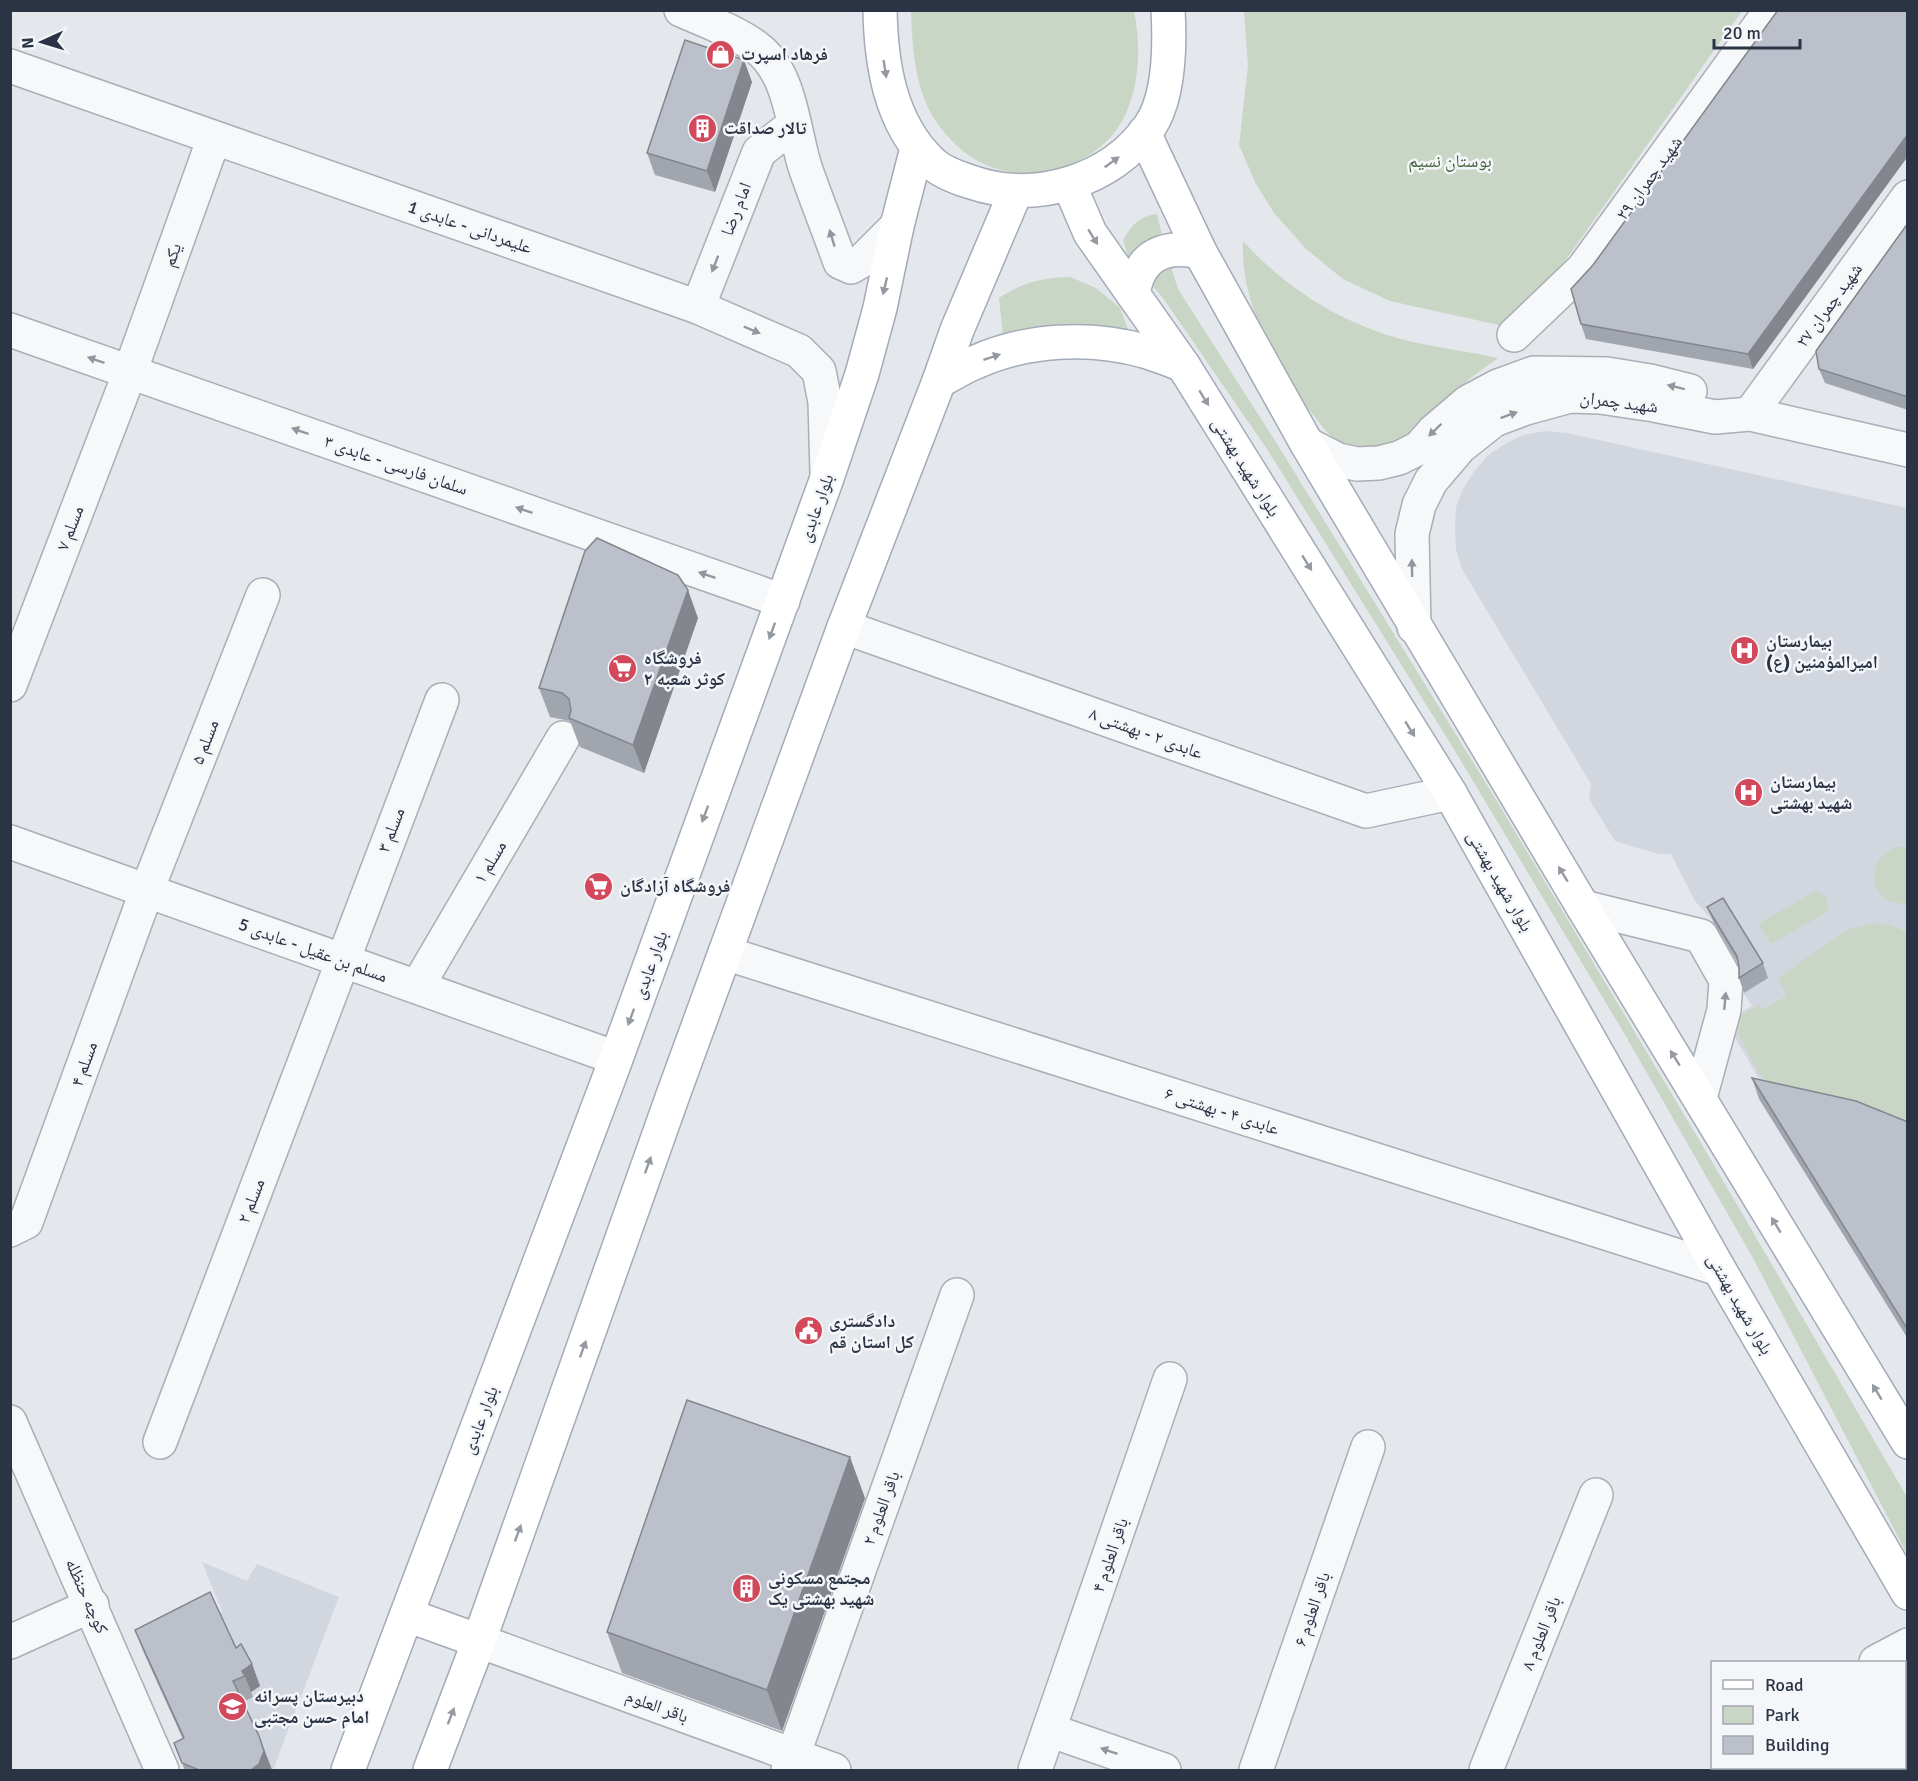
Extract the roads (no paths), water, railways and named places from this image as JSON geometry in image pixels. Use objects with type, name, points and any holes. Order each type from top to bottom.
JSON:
[{"type":"main road","points":[[880,10],[880,38],[888,87],[900,120],[917,148],[932,164],[958,178],[987,188],[1016,191],[1042,190],[1069,184],[1100,171],[1127,151],[1150,125],[1163,94],[1170,45],[1168,10]]},
{"type":"main road","points":[[1144,132],[1200,252],[1307,444],[1414,627],[1908,1442]]},
{"type":"main road","name":"بلوار عابدی","points":[[348,1770],[616,1058],[827,478],[874,330],[917,148]]},
{"type":"main road","name":"بلوار شهید بهشتی","points":[[1069,184],[1090,233],[1183,365],[1450,794],[1719,1269],[1908,1593]]},
{"type":"main road","points":[[430,1770],[479,1641],[844,627],[957,330],[1016,191]]},
{"type":"main road","points":[[1133,294],[1136,278],[1147,262],[1163,252],[1181,248],[1200,252]]},
{"type":"main road","points":[[939,381],[976,362],[1017,348],[1059,342],[1101,343],[1143,351],[1183,365]]},
{"type":"main road","points":[[407,1615],[479,1641]]},
{"type":"street","points":[[681,10],[757,47],[779,72],[789,102],[805,168],[840,262],[851,267],[863,260],[897,226]]},
{"type":"street","name":"شهید چمران ۲۹","points":[[1514,335],[1583,269],[1771,10]]},
{"type":"street","name":"علیمردانی - عابدی 1","points":[[10,66],[698,307],[799,351],[819,371],[825,402],[827,478]]},
{"type":"street","name":"امام رضا","points":[[698,307],[759,152],[793,125]]},
{"type":"street","name":"یکم","points":[[130,372],[214,138]]},
{"type":"street","name":"شهید چمران ۲۷","points":[[1750,414],[1908,197]]},
{"type":"street","name":"سلمان فارسی - عابدی ۳","points":[[10,330],[783,601]]},
{"type":"street","name":"مسلم ۷","points":[[10,685],[130,372]]},
{"type":"street","points":[[1307,444],[1338,460],[1357,464],[1379,463],[1399,458],[1419,448],[1434,430],[1468,402],[1498,386],[1534,374],[1607,374],[1650,381],[1724,399],[1750,414]]},
{"type":"street","name":"شهید چمران","points":[[1414,627],[1412,534],[1419,505],[1431,481],[1460,447],[1494,420],[1526,408],[1570,396],[1600,397],[1715,417],[1750,414],[1908,450]]},
{"type":"street","name":"مسلم ۵","points":[[147,890],[263,594]]},
{"type":"street","name":"عابدی ۲ - بهشتی ۸","points":[[844,627],[1366,812],[1450,794]]},
{"type":"street","name":"مسلم ۳","points":[[341,960],[442,700]]},
{"type":"street","name":"مسلم ۱","points":[[417,987],[563,738]]},
{"type":"street","name":"مسلم بن عقیل - عابدی 5","points":[[10,842],[616,1058]]},
{"type":"street","name":"مسلم ۴","points":[[10,1230],[26,1221],[147,890]]},
{"type":"street","points":[[1583,907],[1701,936],[1726,980],[1724,1010],[1700,1098]]},
{"type":"street","name":"عابدی ۴ - بهشتی ۶","points":[[725,953],[1719,1269]]},
{"type":"street","name":"مسلم ۲","points":[[160,1442],[341,960]]},
{"type":"street","name":"باقر العلوم ۲","points":[[790,1763],[957,1295]]},
{"type":"street","name":"باقر العلوم ۴","points":[[1035,1770],[1170,1379]]},
{"type":"street","name":"کوچه حنظله","points":[[10,1422],[92,1605],[162,1770]]},
{"type":"street","name":"باقر العلوم ۶","points":[[1256,1770],[1368,1447]]},
{"type":"street","name":"باقر العلوم ۸","points":[[1486,1770],[1596,1495]]},
{"type":"street","points":[[10,1642],[92,1605]]},
{"type":"street","name":"باقر العلوم","points":[[479,1641],[790,1763],[834,1770]]},
{"type":"street","points":[[1878,1661],[1908,1645]]},
{"type":"street","points":[[1049,1730],[1164,1770]]},
{"type":"place","name":"فرهاد اسپرت","points":[[720,54]]},
{"type":"place","name":"تالار صداقت","points":[[703,128]]},
{"type":"place","name":"بیمارستان امیرالمؤمنین (ع)","points":[[1745,651]]},
{"type":"place","name":"فروشگاه کوثر شعبه ۲","points":[[623,668]]},
{"type":"place","name":"بیمارستان شهید بهشتی","points":[[1749,792]]},
{"type":"place","name":"فروشگاه آزادگان","points":[[599,886]]},
{"type":"place","name":"دادگستری کل استان قم","points":[[808,1331]]},
{"type":"place","name":"مجتمع مسکونی شهید بهشتی یک","points":[[747,1588]]},
{"type":"place","name":"دبیرستان پسرانه امام حسن مجتبی","points":[[233,1706]]},
{"type":"park label","name":"بوستان نسیم","points":[[1450,161]]}]
